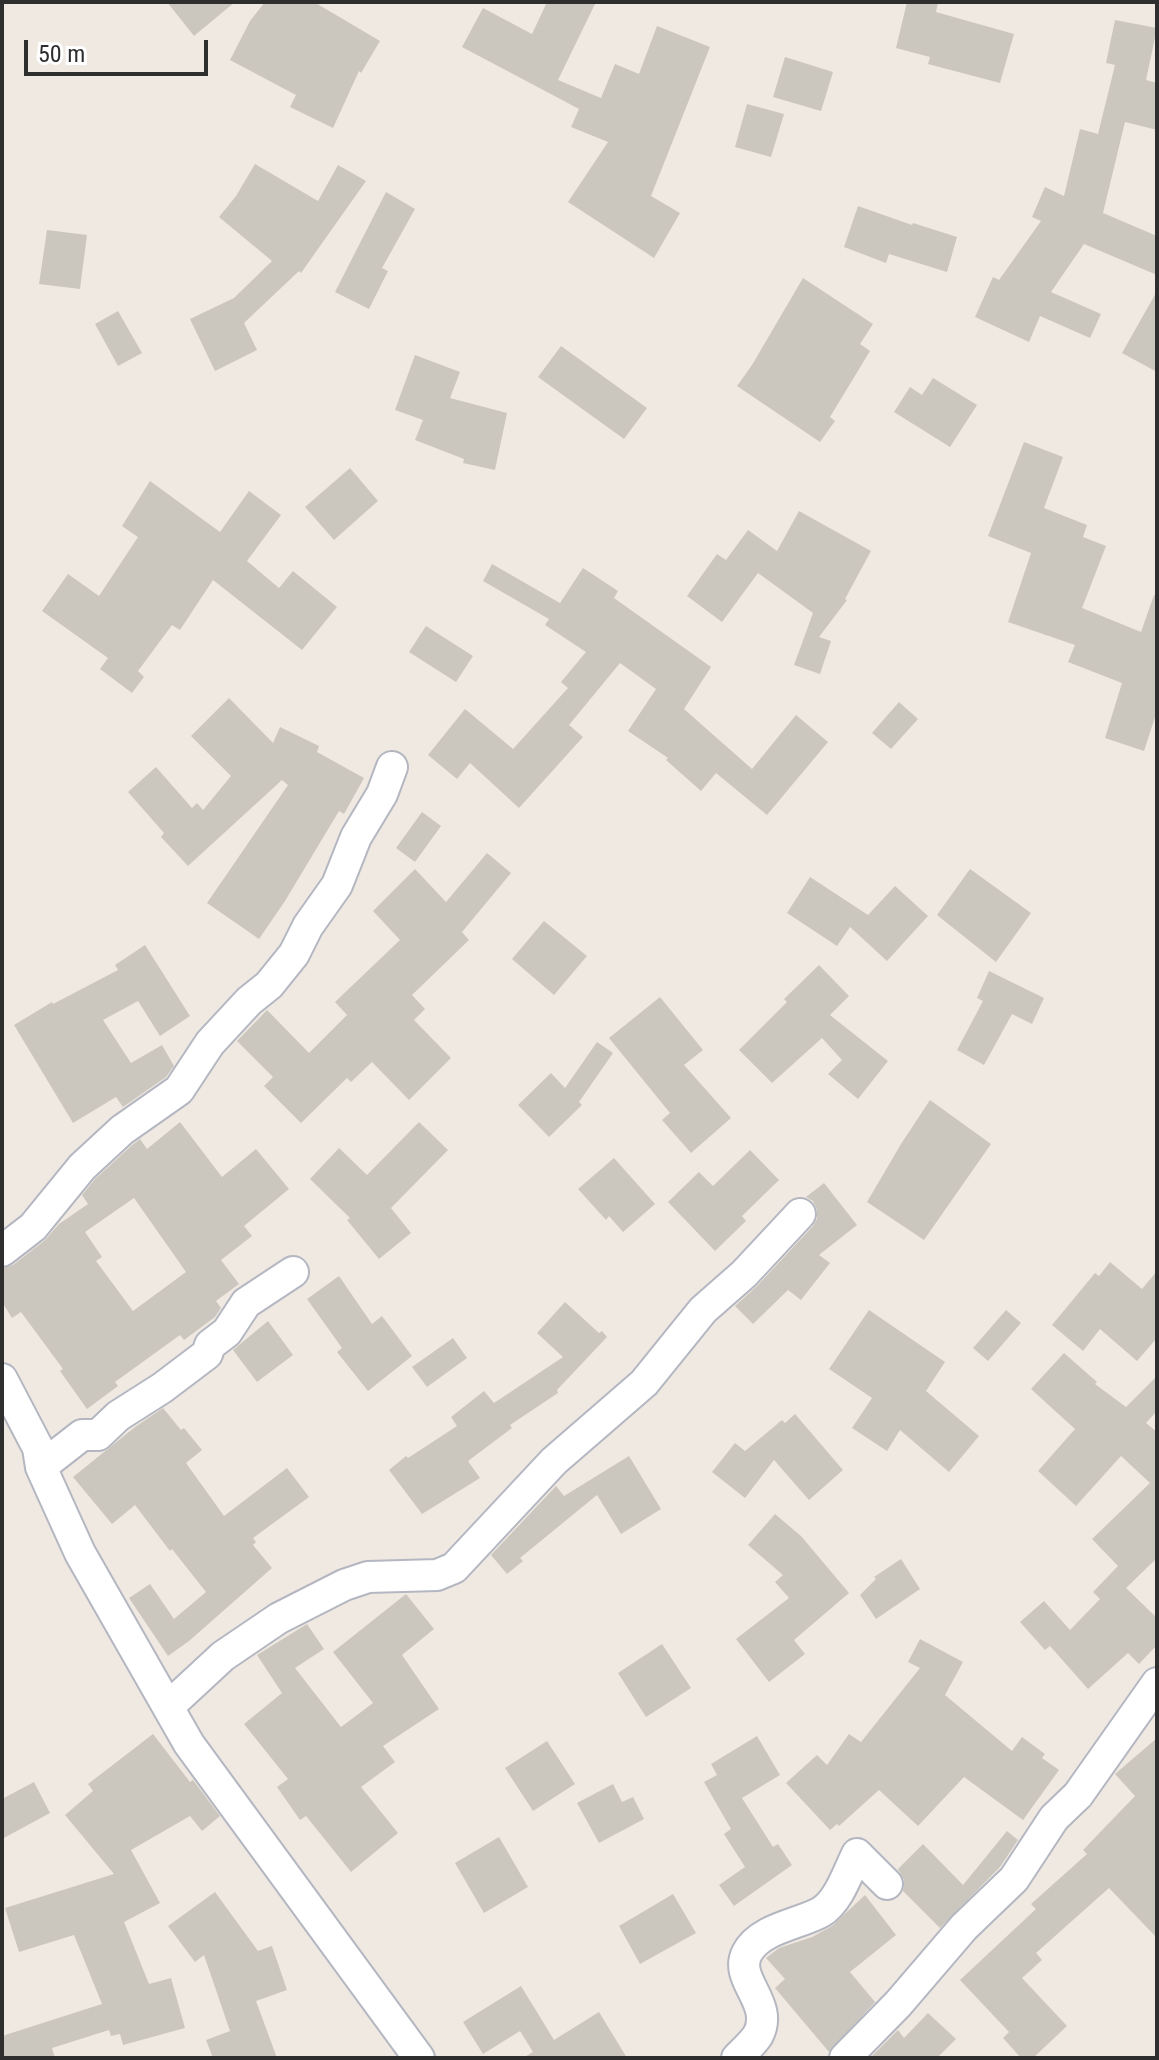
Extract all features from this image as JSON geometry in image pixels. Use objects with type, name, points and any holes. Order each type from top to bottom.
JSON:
[{"type":"street","points":[[2,1251],[33,1227],[82,1167],[122,1130],[179,1090],[210,1043],[249,1001],[269,985],[294,954],[308,926],[337,885],[356,837],[382,794],[392,767]]},
{"type":"street","points":[[168,1707],[223,1656],[279,1618],[344,1585],[368,1577],[437,1575],[454,1568],[554,1461],[644,1383],[703,1310],[744,1274],[800,1214]]},
{"type":"street","points":[[41,1467],[82,1435],[98,1435],[118,1416],[207,1354],[210,1345],[227,1332],[246,1303],[293,1272]]},
{"type":"street","points":[[2,1379],[38,1448],[41,1467],[80,1553],[189,1744],[419,2058]]},
{"type":"street","points":[[845,2058],[898,2004],[964,1927],[1014,1879],[1054,1818],[1078,1795],[1157,1683]]},
{"type":"street","points":[[737,2058],[757,2037],[763,2021],[761,2005],[744,1967],[746,1954],[755,1943],[786,1924],[823,1911],[840,1889],[857,1854],[887,1884]]},
{"type":"building","points":[[167,2],[235,2],[194,36]]},
{"type":"building","points":[[265,2],[314,2],[380,41],[361,73],[359,71],[333,128],[290,107],[296,95],[230,60],[250,21]]},
{"type":"building","points":[[547,2],[596,2],[558,80],[601,98],[615,64],[639,74],[657,26],[710,47],[651,196],[680,213],[654,258],[568,202],[608,142],[571,127],[579,109],[462,47],[483,8],[532,34]]},
{"type":"building","points":[[907,2],[938,2],[936,12],[1014,34],[1000,83],[928,64],[930,57],[896,48]]},
{"type":"building","points":[[1115,20],[1157,28],[1146,80],[1157,83],[1157,130],[1125,122],[1103,213],[1157,236],[1157,275],[1084,244],[1051,292],[1101,314],[1090,338],[1040,316],[1029,342],[975,317],[993,277],[999,280],[1041,221],[1032,217],[1045,187],[1064,196],[1080,129],[1098,134],[1115,65],[1106,63]]},
{"type":"building","points":[[785,57],[833,72],[821,111],[773,97]]},
{"type":"building","points":[[747,104],[784,114],[771,157],[735,147]]},
{"type":"building","points":[[255,164],[318,201],[338,165],[366,181],[301,273],[299,271],[244,323],[257,350],[215,371],[190,319],[234,298],[272,261],[219,217]]},
{"type":"building","points":[[386,192],[415,209],[382,268],[388,271],[369,309],[335,292]]},
{"type":"building","points":[[858,206],[957,237],[947,272],[889,254],[886,263],[844,247]]},
{"type":"building","points":[[47,230],[87,235],[80,289],[39,284]]},
{"type":"building","points":[[803,278],[873,324],[860,344],[870,351],[830,417],[835,421],[820,442],[737,386]]},
{"type":"building","points":[[1157,291],[1157,372],[1122,353]]},
{"type":"building","points":[[118,311],[142,353],[118,366],[95,324]]},
{"type":"building","points":[[561,346],[647,408],[624,439],[538,377]]},
{"type":"building","points":[[415,355],[460,372],[450,398],[507,413],[495,470],[463,463],[464,459],[415,440],[423,420],[395,410]]},
{"type":"building","points":[[933,378],[977,405],[950,447],[894,412],[910,387],[922,395]]},
{"type":"building","points":[[1024,442],[1063,457],[1044,508],[1087,525],[1083,537],[1106,546],[1082,608],[1141,632],[1154,595],[1157,596],[1157,711],[1144,751],[1105,738],[1122,683],[1068,662],[1075,645],[1008,622],[1031,553],[988,536]]},
{"type":"building","points":[[350,468],[378,501],[334,540],[305,507]]},
{"type":"building","points":[[150,481],[220,532],[249,491],[281,515],[247,561],[279,588],[293,571],[337,607],[302,650],[213,580],[180,630],[172,625],[138,671],[144,677],[132,693],[100,669],[108,658],[42,611],[68,574],[99,596],[138,537],[122,526]]},
{"type":"building","points":[[799,511],[871,551],[847,600],[819,637],[831,641],[820,674],[794,665],[813,613],[758,573],[722,622],[687,596],[717,554],[726,560],[748,530],[777,551]]},
{"type":"building","points":[[492,564],[560,603],[583,568],[618,591],[614,598],[711,667],[684,709],[752,769],[796,715],[828,742],[767,815],[716,773],[701,791],[666,760],[668,758],[628,731],[656,689],[620,663],[569,725],[583,737],[519,808],[470,763],[457,779],[428,755],[465,709],[513,749],[568,688],[561,682],[586,652],[545,625],[549,619],[483,581]]},
{"type":"building","points":[[426,626],[473,656],[456,682],[409,652]]},
{"type":"building","points":[[229,698],[273,743],[280,727],[319,746],[317,752],[364,778],[344,814],[339,811],[259,939],[207,903],[288,785],[282,780],[188,866],[161,837],[164,833],[128,792],[156,767],[192,808],[197,803],[203,810],[231,776],[191,736]]},
{"type":"building","points":[[899,702],[918,719],[891,749],[872,733]]},
{"type":"building","points":[[422,812],[441,826],[415,862],[396,848]]},
{"type":"building","points":[[487,853],[511,873],[462,932],[469,940],[412,995],[425,1009],[414,1020],[451,1058],[409,1100],[372,1062],[351,1082],[347,1078],[301,1123],[264,1086],[273,1077],[237,1041],[267,1010],[309,1053],[347,1015],[335,1002],[400,940],[373,911],[415,869],[446,902]]},
{"type":"building","points":[[970,869],[1031,913],[996,962],[937,915]]},
{"type":"building","points":[[810,877],[868,915],[895,886],[928,916],[887,961],[850,927],[837,946],[787,913]]},
{"type":"building","points":[[544,921],[587,956],[554,995],[512,959]]},
{"type":"building","points":[[145,945],[190,1016],[160,1036],[138,1001],[103,1020],[131,1063],[162,1045],[174,1066],[166,1077],[123,1107],[116,1097],[73,1123],[14,1025],[52,1002],[118,970],[115,965]]},
{"type":"building","points":[[819,965],[849,996],[830,1015],[888,1061],[858,1099],[828,1074],[842,1060],[822,1038],[772,1083],[739,1050]]},
{"type":"building","points":[[989,971],[1044,998],[1032,1024],[1012,1014],[984,1065],[957,1050],[983,1001],[977,998]]},
{"type":"building","points":[[660,997],[703,1050],[684,1065],[731,1118],[691,1153],[662,1120],[670,1113],[609,1038]]},
{"type":"building","points":[[597,1042],[613,1053],[579,1102],[582,1105],[549,1137],[518,1105],[551,1073],[565,1088]]},
{"type":"building","points":[[930,1100],[991,1144],[924,1240],[867,1202]]},
{"type":"building","points":[[180,1122],[222,1177],[256,1149],[289,1189],[244,1226],[252,1236],[221,1260],[239,1284],[216,1301],[221,1308],[215,1317],[184,1340],[180,1335],[115,1382],[118,1386],[87,1409],[60,1371],[63,1369],[21,1312],[12,1318],[2,1302],[2,1269],[13,1265],[44,1241],[59,1224],[88,1204],[82,1195],[131,1146],[140,1139],[147,1149]],"holes":[[[134,1198],[186,1272],[133,1311],[96,1261],[102,1257],[85,1232]]]},
{"type":"building","points":[[419,1122],[448,1150],[391,1208],[411,1233],[379,1259],[347,1220],[350,1218],[310,1179],[339,1148],[367,1175]]},
{"type":"building","points":[[750,1150],[779,1180],[742,1216],[746,1221],[715,1251],[668,1202],[699,1172],[713,1186]]},
{"type":"building","points":[[614,1158],[655,1204],[623,1232],[609,1216],[606,1220],[578,1189]]},
{"type":"building","points":[[824,1183],[857,1225],[819,1255],[830,1263],[801,1300],[788,1290],[753,1324],[735,1306],[813,1226],[817,1210],[813,1201],[806,1197]]},
{"type":"building","points":[[1110,1262],[1142,1289],[1157,1271],[1157,1338],[1137,1361],[1100,1329],[1083,1351],[1052,1325],[1095,1273],[1099,1276]]},
{"type":"building","points":[[339,1276],[372,1324],[382,1316],[412,1356],[368,1391],[337,1352],[342,1348],[307,1299]]},
{"type":"building","points":[[565,1302],[607,1337],[557,1390],[558,1393],[510,1425],[512,1428],[468,1461],[480,1478],[422,1514],[389,1470],[406,1456],[408,1458],[457,1426],[451,1417],[484,1391],[494,1403],[563,1357],[537,1333]]},
{"type":"building","points":[[869,1310],[945,1362],[926,1391],[979,1436],[949,1472],[900,1430],[887,1451],[852,1428],[872,1398],[829,1369]]},
{"type":"building","points":[[1006,1310],[1021,1323],[988,1361],[973,1348]]},
{"type":"building","points":[[268,1321],[293,1355],[257,1382],[233,1350]]},
{"type":"building","points":[[453,1338],[467,1358],[427,1387],[412,1367]]},
{"type":"building","points":[[1064,1353],[1097,1382],[1095,1384],[1126,1407],[1157,1376],[1157,1411],[1146,1423],[1157,1432],[1157,1558],[1126,1588],[1157,1618],[1157,1645],[1139,1664],[1128,1653],[1088,1689],[1050,1646],[1045,1650],[1020,1622],[1044,1601],[1070,1630],[1100,1599],[1093,1592],[1118,1566],[1092,1539],[1150,1483],[1121,1456],[1076,1506],[1038,1471],[1075,1429],[1031,1389]]},
{"type":"building","points":[[163,1408],[202,1450],[186,1463],[224,1516],[287,1468],[309,1497],[253,1538],[256,1542],[253,1545],[272,1568],[168,1656],[129,1598],[150,1584],[174,1619],[206,1592],[135,1505],[112,1524],[73,1477]]},
{"type":"building","points":[[795,1414],[843,1470],[809,1500],[774,1460],[745,1498],[712,1472],[735,1443],[745,1451],[782,1420],[785,1423]]},
{"type":"building","points":[[629,1456],[661,1509],[621,1534],[597,1495],[520,1558],[523,1561],[507,1574],[491,1555],[556,1486],[564,1496]]},
{"type":"building","points":[[775,1514],[801,1536],[849,1593],[794,1640],[805,1654],[769,1682],[736,1639],[789,1598],[775,1582],[783,1575],[748,1545]]},
{"type":"building","points":[[901,1559],[920,1589],[876,1619],[860,1595],[876,1579],[874,1577]]},
{"type":"building","points":[[406,1594],[434,1629],[402,1655],[439,1709],[383,1746],[395,1762],[361,1787],[398,1833],[351,1872],[306,1816],[300,1820],[277,1787],[288,1779],[244,1724],[282,1693],[257,1655],[307,1624],[324,1649],[295,1668],[341,1727],[373,1703],[333,1652]]},
{"type":"building","points":[[920,1639],[963,1662],[945,1695],[1012,1751],[1022,1737],[1045,1754],[1042,1758],[1059,1770],[1023,1820],[964,1777],[918,1826],[879,1790],[839,1826],[837,1824],[830,1830],[786,1783],[817,1755],[827,1765],[849,1734],[861,1742],[920,1668],[908,1662]]},
{"type":"building","points":[[662,1644],[691,1688],[646,1717],[618,1673]]},
{"type":"building","points":[[153,1734],[220,1816],[202,1831],[190,1816],[131,1850],[160,1903],[124,1922],[149,1984],[171,1978],[185,2028],[123,2045],[120,2034],[111,2036],[109,2030],[52,2048],[55,2058],[2,2058],[2,2036],[102,2004],[74,1935],[19,1952],[5,1908],[114,1874],[65,1815],[93,1791],[88,1784]]},
{"type":"building","points":[[757,1736],[780,1775],[742,1798],[773,1847],[778,1844],[792,1865],[734,1906],[719,1885],[745,1867],[724,1834],[731,1829],[704,1782],[717,1775],[711,1764]]},
{"type":"building","points":[[1157,1738],[1157,1938],[1109,1888],[1036,1953],[1042,1960],[1022,1978],[1067,2026],[1033,2058],[1021,2058],[1003,2038],[1009,2032],[960,1980],[1036,1909],[1031,1904],[1087,1854],[1083,1850],[1135,1796],[1115,1774]]},
{"type":"building","points":[[547,1741],[575,1784],[533,1811],[505,1768]]},
{"type":"building","points":[[34,1782],[50,1813],[2,1839],[2,1799]]},
{"type":"building","points":[[613,1784],[622,1802],[633,1797],[644,1819],[599,1843],[577,1803]]},
{"type":"building","points":[[1007,1831],[1018,1840],[1000,1867],[940,1928],[903,1891],[904,1880],[898,1869],[923,1844],[963,1885]]},
{"type":"building","points":[[499,1837],[528,1887],[484,1913],[455,1863]]},
{"type":"building","points":[[215,1892],[258,1951],[272,1946],[287,1990],[256,2001],[277,2058],[213,2058],[206,2040],[230,2031],[204,1955],[195,1962],[168,1926]]},
{"type":"building","points":[[673,1894],[696,1933],[640,1964],[619,1926]]},
{"type":"building","points":[[865,1895],[896,1935],[850,1972],[875,2002],[829,2052],[775,1988],[785,1979],[766,1958],[779,1948],[812,1937],[832,1926]]},
{"type":"building","points":[[521,1986],[554,2040],[599,2012],[627,2058],[523,2058],[533,2052],[520,2031],[483,2054],[463,2022]]},
{"type":"building","points":[[928,2013],[956,2039],[937,2058],[870,2058],[898,2030],[904,2038]]}]
